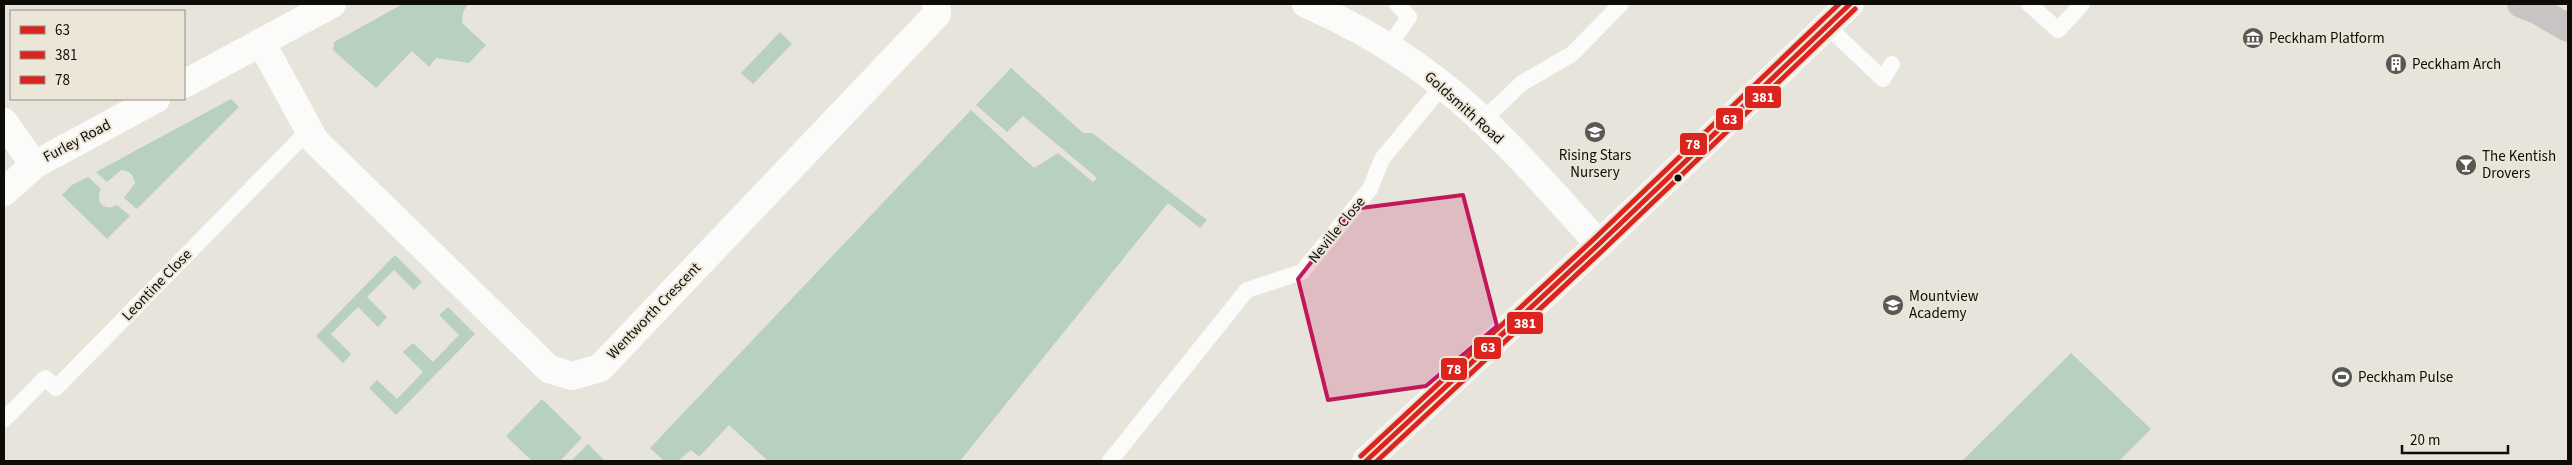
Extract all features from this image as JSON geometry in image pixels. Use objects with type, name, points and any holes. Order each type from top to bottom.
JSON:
[{"type":"highway","points":[[2522,4],[2537,10],[2568,28]]},
{"type":"main road","points":[[1366,461],[1599,244],[1850,4]]},
{"type":"street","points":[[185,83],[332,4]]},
{"type":"street","name":"Wentworth Crescent","points":[[261,42],[315,141],[549,369],[572,376],[600,368],[938,14],[936,4]]},
{"type":"street","name":"Goldsmith Road","points":[[1306,4],[1389,46],[1443,85],[1482,121],[1599,244]]},
{"type":"street","name":"Furley Road","points":[[4,192],[34,165],[154,100]]},
{"type":"street","points":[[4,122],[34,165]]},
{"type":"lane","points":[[1389,46],[1409,17],[1397,4]]},
{"type":"lane","points":[[1482,121],[1522,83],[1572,54],[1621,4]]},
{"type":"lane","points":[[2029,4],[2058,30],[2082,4]]},
{"type":"lane","points":[[1827,26],[1883,79],[1892,64]]},
{"type":"lane","name":"Neville Close","points":[[1110,461],[1247,290],[1302,272],[1370,189],[1382,159],[1443,85]]},
{"type":"lane","name":"Leontine Close","points":[[4,420],[45,378],[56,388],[309,130]]},
{"type":"highlighted area","points":[[1463,195],[1497,326],[1426,386],[1328,400],[1298,279],[1353,209]]},
{"type":"green space","points":[[403,4],[468,4],[463,12],[462,23],[486,45],[469,63],[436,58],[429,67],[412,51],[376,88],[333,50],[334,42]]},
{"type":"green space","points":[[780,32],[792,44],[753,84],[741,73]]},
{"type":"green space","points":[[1011,68],[1083,133],[1092,133],[1207,220],[1200,228],[1168,203],[960,461],[768,461],[729,425],[699,457],[691,450],[678,461],[664,461],[650,448],[971,110],[1034,168],[1058,153],[1093,182],[1097,178],[1023,116],[1007,132],[976,105]]},
{"type":"green space","points":[[231,99],[239,107],[137,209],[124,198],[135,183],[131,174],[121,170],[107,182],[96,172]]},
{"type":"green space","points":[[88,177],[101,189],[99,198],[102,204],[108,207],[117,205],[130,216],[107,239],[62,195],[72,185]]},
{"type":"green space","points":[[395,255],[422,282],[414,290],[394,270],[367,297],[387,317],[378,327],[358,307],[331,334],[351,354],[343,363],[316,336]]},
{"type":"green space","points":[[448,307],[475,334],[396,415],[369,388],[377,380],[397,399],[423,372],[403,352],[413,343],[433,362],[459,335],[439,315]]},
{"type":"green space","points":[[2071,353],[2151,429],[2119,461],[1962,461]]},
{"type":"green space","points":[[542,399],[582,438],[560,461],[532,461],[506,436]]},
{"type":"green space","points":[[588,444],[605,461],[571,461]]},
{"type":"transit line","name":"78","points":[[1361,456],[1594,239],[1839,4]]},
{"type":"transit line","name":"63","points":[[1366,461],[1599,244],[1850,4]]},
{"type":"transit line","name":"381","points":[[1377,461],[1604,249],[1855,9]]},
{"type":"place","name":"Peckham Platform","points":[[2253,38]]},
{"type":"place","name":"Peckham Arch","points":[[2396,64]]},
{"type":"place","name":"Rising Stars Nursery","points":[[1595,132]]},
{"type":"place","name":"The Kentish Drovers","points":[[2466,165]]},
{"type":"place","name":"Mountview Academy","points":[[1893,305]]},
{"type":"place","name":"Peckham Pulse","points":[[2342,377]]}]
